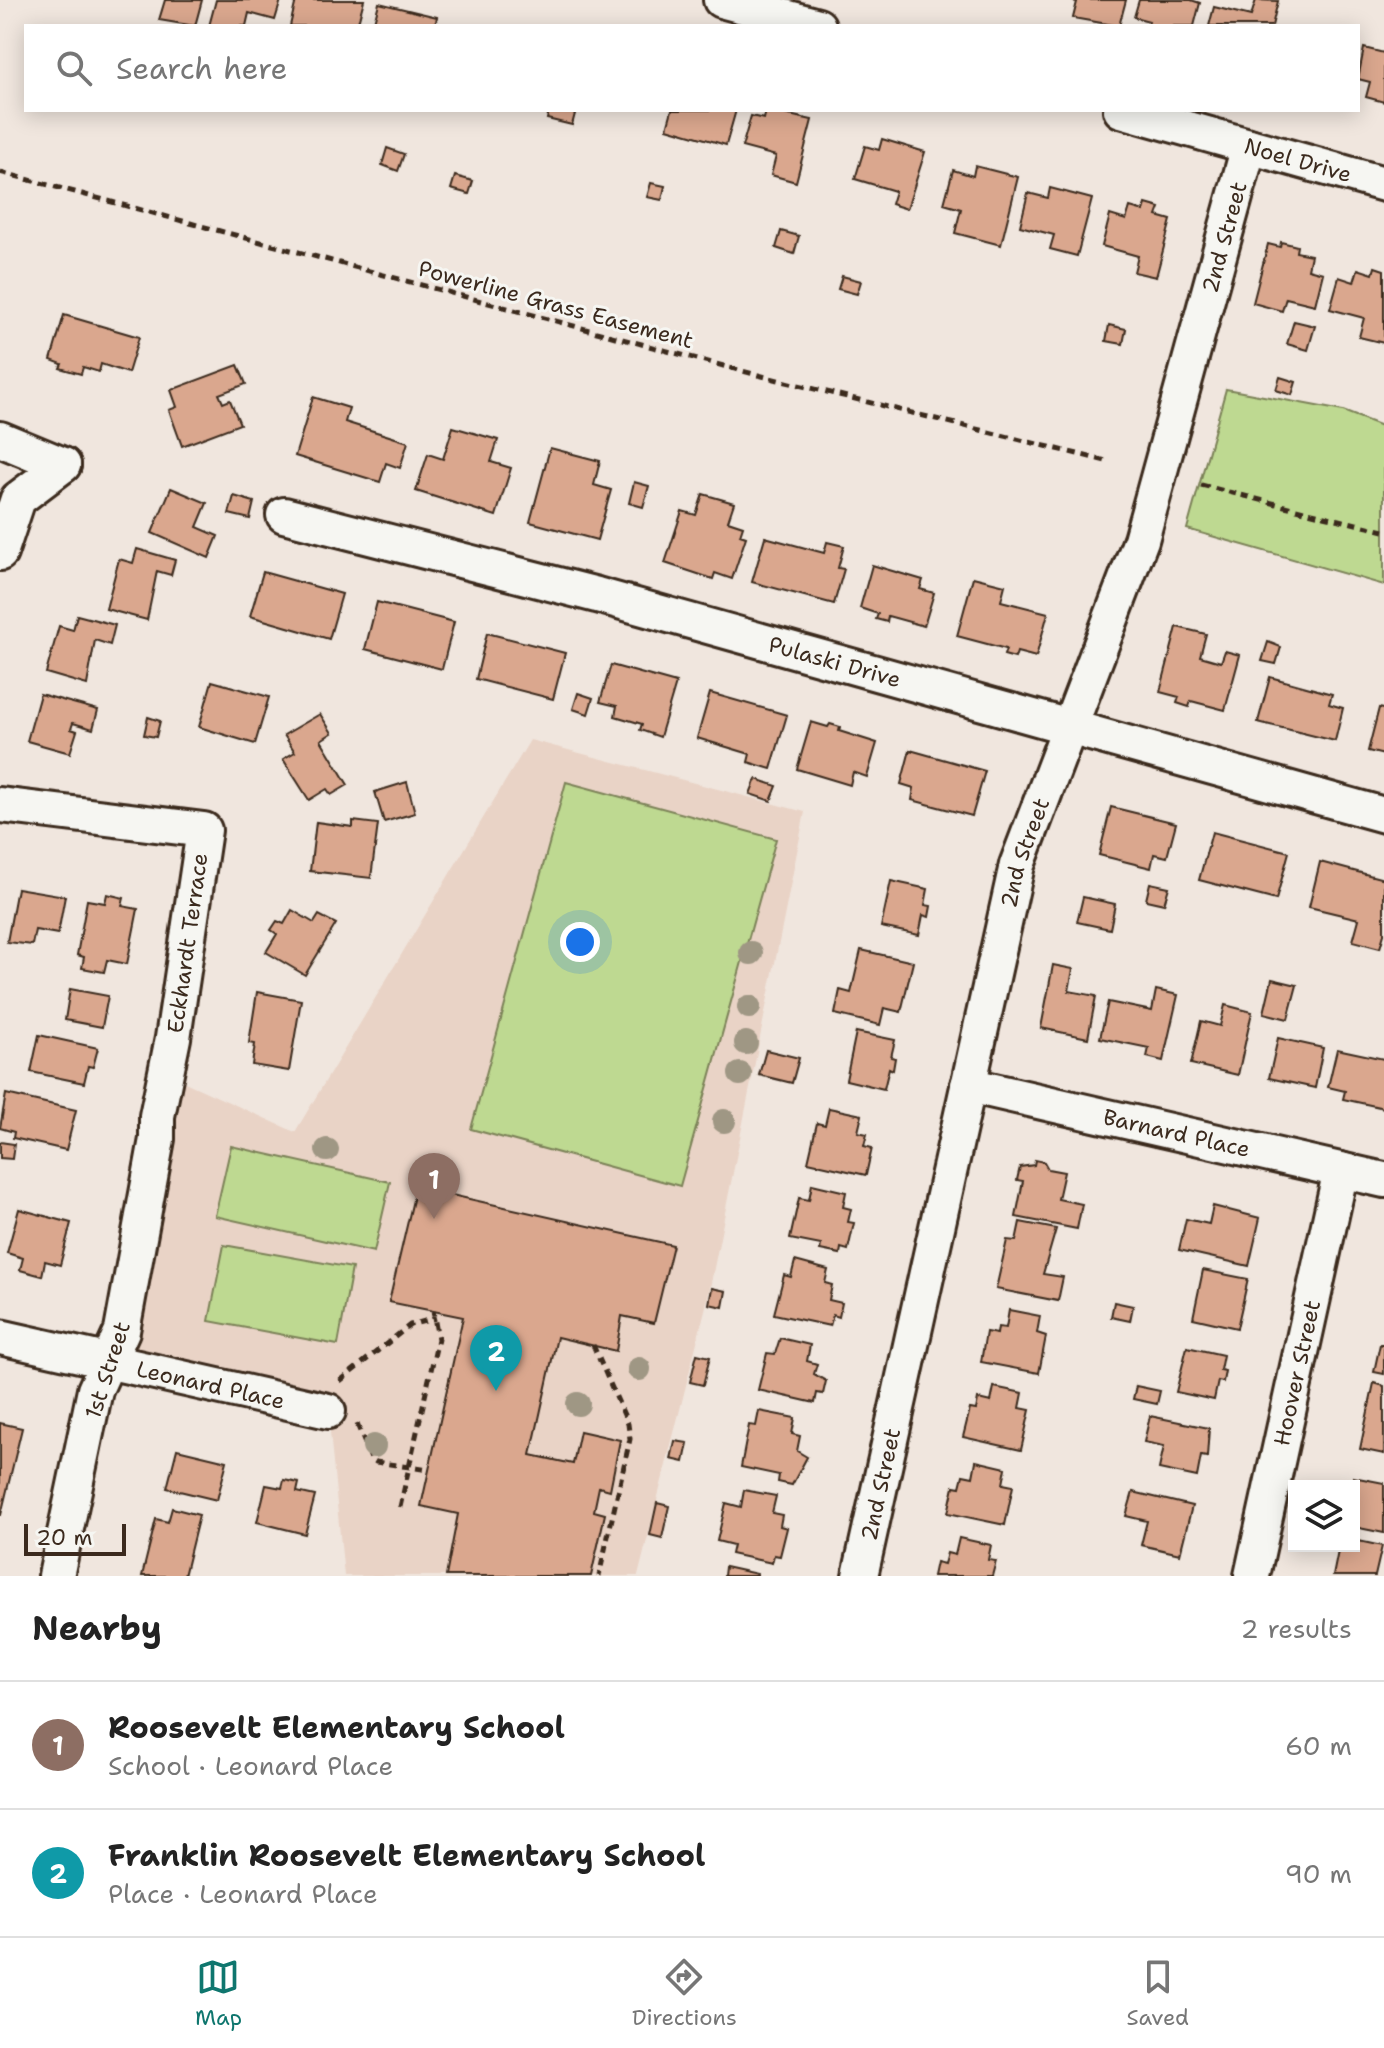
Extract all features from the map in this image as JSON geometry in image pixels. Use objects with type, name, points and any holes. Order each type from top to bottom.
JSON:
[{"type":"street","points":[[721,0],[811,24]]},
{"type":"street","name":"Noel Drive","points":[[1128,112],[1384,184]]},
{"type":"street","name":"2nd Street","points":[[860,1576],[1017,865],[1141,540],[1249,146]]},
{"type":"street","points":[[0,439],[63,465],[18,499],[0,553]]},
{"type":"street","name":"Pulaski Drive","points":[[284,515],[597,595],[1384,815]]},
{"type":"street","name":"Eckhardt Terrace","points":[[0,805],[204,830],[173,1038],[157,1116]]},
{"type":"street","name":"Barnard Place","points":[[968,1085],[1384,1180]]},
{"type":"street","name":"1st Street","points":[[56,1576],[95,1390],[122,1331],[157,1139],[157,1116]]},
{"type":"street","name":"Hoover Street","points":[[1252,1576],[1341,1170]]},
{"type":"street","name":"Leonard Place","points":[[0,1337],[108,1362],[343,1408]]},
{"type":"path","name":"Powerline Grass Easement","points":[[0,172],[742,371],[1106,461]]},
{"type":"path","points":[[1201,485],[1384,531]]},
{"type":"path","points":[[400,1507],[409,1468],[438,1339],[435,1314],[410,1325],[340,1379],[343,1408],[371,1459],[409,1468],[429,1470]]},
{"type":"path","points":[[593,1345],[628,1424],[630,1439],[599,1576]]},
{"type":"shaded area","points":[[530,740],[805,812],[708,1298],[638,1576],[344,1576],[328,1411],[108,1362],[167,1074],[295,1132]]},
{"type":"green space","points":[[1226,389],[1343,411],[1384,427],[1384,585],[1187,529]]},
{"type":"green space","points":[[566,782],[776,839],[680,1186],[471,1129]]},
{"type":"green space","points":[[231,1146],[390,1182],[374,1252],[215,1216]]},
{"type":"green space","points":[[224,1245],[352,1268],[338,1345],[209,1321]]},
{"type":"building","points":[[165,0],[202,0],[196,24],[159,20]]},
{"type":"building","points":[[216,0],[281,0],[275,20],[249,13],[246,24],[210,24]]},
{"type":"building","points":[[296,0],[364,0],[358,24],[290,24]]},
{"type":"building","points":[[1067,0],[1126,0],[1120,24],[1073,18],[1077,2]]},
{"type":"building","points":[[1139,0],[1191,0],[1200,3],[1195,24],[1148,24],[1149,21],[1134,17]]},
{"type":"building","points":[[1256,0],[1278,1],[1272,24],[1210,24],[1214,7],[1251,16]]},
{"type":"building","points":[[379,3],[437,17],[435,24],[374,24]]},
{"type":"building","points":[[1364,48],[1384,53],[1384,102],[1366,97],[1370,82],[1360,80]]},
{"type":"building","points":[[549,112],[575,112],[572,125],[547,119]]},
{"type":"building","points":[[671,112],[735,112],[726,145],[667,128]]},
{"type":"building","points":[[766,112],[775,112],[812,120],[796,182],[771,175],[776,156],[742,147],[751,116],[764,119]]},
{"type":"building","points":[[882,139],[925,152],[907,209],[891,204],[895,191],[855,179],[865,146],[879,150]]},
{"type":"building","points":[[387,148],[404,154],[398,171],[382,165]]},
{"type":"building","points":[[975,166],[1018,177],[1001,245],[955,233],[961,209],[944,204],[953,170],[973,176]]},
{"type":"building","points":[[455,176],[473,181],[469,194],[451,189]]},
{"type":"building","points":[[651,183],[665,186],[662,200],[647,197]]},
{"type":"building","points":[[1050,188],[1092,199],[1077,256],[1050,249],[1054,235],[1020,226],[1028,193],[1048,198]]},
{"type":"building","points":[[1146,204],[1160,208],[1157,216],[1171,220],[1156,277],[1134,272],[1138,256],[1102,246],[1110,215],[1126,220],[1130,207],[1144,211]]},
{"type":"building","points":[[781,231],[799,236],[794,254],[776,248]]},
{"type":"building","points":[[1281,242],[1297,246],[1296,252],[1311,255],[1308,269],[1323,273],[1315,305],[1286,298],[1282,311],[1253,303],[1268,244],[1280,247]]},
{"type":"building","points":[[1375,267],[1384,270],[1384,343],[1359,337],[1364,318],[1330,309],[1339,277],[1354,282],[1358,269],[1373,274]]},
{"type":"building","points":[[842,276],[861,281],[857,294],[838,289]]},
{"type":"building","points":[[64,315],[139,337],[128,373],[101,364],[99,372],[83,367],[81,374],[60,368],[62,364],[51,360]]},
{"type":"building","points":[[1294,321],[1315,326],[1308,350],[1287,344]]},
{"type":"building","points":[[1109,325],[1126,329],[1123,344],[1106,341]]},
{"type":"building","points":[[238,365],[246,384],[219,394],[223,403],[230,400],[240,424],[182,446],[169,410],[177,407],[171,390]]},
{"type":"building","points":[[1280,377],[1296,382],[1292,395],[1276,390]]},
{"type":"building","points":[[313,397],[349,408],[345,422],[408,442],[400,468],[386,463],[380,482],[295,456]]},
{"type":"building","points":[[453,427],[498,440],[491,462],[511,468],[496,516],[416,491],[428,454],[443,459]]},
{"type":"building","points":[[550,448],[600,461],[594,485],[611,490],[597,540],[530,522]]},
{"type":"building","points":[[634,482],[649,486],[643,507],[629,503]]},
{"type":"building","points":[[171,488],[207,503],[197,527],[218,536],[209,558],[152,533]]},
{"type":"building","points":[[703,494],[734,503],[728,521],[743,526],[740,535],[746,537],[732,579],[715,573],[713,579],[665,563],[682,511],[696,515]]},
{"type":"building","points":[[234,496],[254,502],[250,519],[229,514]]},
{"type":"building","points":[[765,537],[824,553],[827,542],[844,546],[838,568],[844,569],[834,604],[752,582]]},
{"type":"building","points":[[137,549],[175,560],[171,575],[157,571],[147,620],[106,609],[119,559],[133,563]]},
{"type":"building","points":[[872,565],[923,580],[920,589],[934,593],[924,626],[888,616],[887,622],[876,619],[878,614],[860,608]]},
{"type":"building","points":[[263,572],[342,594],[329,639],[250,616]]},
{"type":"building","points":[[973,577],[1005,585],[1001,601],[1048,613],[1036,657],[1017,652],[1015,658],[1004,655],[1006,649],[957,636]]},
{"type":"building","points":[[377,602],[454,622],[442,669],[365,649]]},
{"type":"building","points":[[77,615],[115,625],[110,645],[95,640],[87,685],[46,673],[59,626],[73,630]]},
{"type":"building","points":[[1177,627],[1206,634],[1200,656],[1221,662],[1225,651],[1240,655],[1225,710],[1191,701],[1189,707],[1177,703],[1179,697],[1160,692]]},
{"type":"building","points":[[487,633],[565,653],[553,699],[476,679]]},
{"type":"building","points":[[1268,642],[1281,647],[1276,664],[1262,661]]},
{"type":"building","points":[[611,665],[676,683],[660,737],[640,730],[642,724],[615,716],[617,706],[600,702]]},
{"type":"building","points":[[1270,677],[1332,694],[1329,704],[1343,708],[1335,741],[1258,722]]},
{"type":"building","points":[[212,681],[269,697],[255,744],[199,727]]},
{"type":"building","points":[[578,693],[593,698],[588,714],[573,709]]},
{"type":"building","points":[[710,693],[787,715],[771,769],[748,762],[750,754],[697,738]]},
{"type":"building","points":[[40,694],[98,710],[93,729],[73,723],[71,729],[77,731],[70,753],[27,741]]},
{"type":"building","points":[[1379,708],[1384,709],[1384,755],[1368,751]]},
{"type":"building","points":[[320,714],[332,733],[321,740],[348,785],[331,795],[327,789],[309,800],[283,759],[295,752],[284,735]]},
{"type":"building","points":[[148,717],[160,721],[156,737],[144,735]]},
{"type":"building","points":[[811,722],[840,727],[839,731],[877,743],[867,777],[853,772],[850,785],[797,769]]},
{"type":"building","points":[[910,750],[985,771],[972,816],[912,800],[914,788],[901,784]]},
{"type":"building","points":[[756,779],[777,786],[771,801],[750,794]]},
{"type":"building","points":[[407,782],[415,813],[384,822],[375,792]]},
{"type":"building","points":[[1111,807],[1176,823],[1167,857],[1154,854],[1151,868],[1099,855]]},
{"type":"building","points":[[353,821],[378,824],[371,878],[310,871],[316,822],[353,827]]},
{"type":"building","points":[[1212,832],[1289,852],[1276,900],[1199,880]]},
{"type":"building","points":[[1320,862],[1384,879],[1384,934],[1380,948],[1353,941],[1359,919],[1309,907]]},
{"type":"building","points":[[891,881],[928,889],[925,905],[931,906],[929,917],[923,915],[919,935],[881,927]]},
{"type":"building","points":[[1150,883],[1169,887],[1164,904],[1146,900]]},
{"type":"building","points":[[17,888],[65,896],[58,934],[35,930],[32,945],[7,942]]},
{"type":"building","points":[[107,894],[124,898],[122,906],[138,909],[127,964],[107,960],[104,972],[82,968],[84,957],[77,955],[87,900],[105,903]]},
{"type":"building","points":[[1083,897],[1115,904],[1110,929],[1077,922]]},
{"type":"building","points":[[292,910],[314,923],[319,915],[336,924],[305,975],[266,952],[277,934],[271,930],[277,921],[284,924]]},
{"type":"building","points":[[861,950],[913,962],[901,1012],[884,1008],[880,1025],[835,1014],[840,990],[851,993]]},
{"type":"building","points":[[1053,965],[1073,969],[1069,991],[1096,996],[1088,1038],[1041,1028]]},
{"type":"building","points":[[1272,979],[1297,985],[1288,1019],[1264,1013]]},
{"type":"building","points":[[70,989],[108,996],[102,1027],[65,1020]]},
{"type":"building","points":[[1156,990],[1178,995],[1163,1061],[1147,1057],[1149,1048],[1100,1038],[1108,1002],[1152,1011]]},
{"type":"building","points":[[257,992],[301,1000],[289,1071],[252,1065],[255,1044],[249,1043]]},
{"type":"building","points":[[1225,1005],[1252,1012],[1238,1075],[1191,1064],[1201,1021],[1220,1026]]},
{"type":"building","points":[[856,1032],[895,1040],[891,1057],[895,1058],[893,1070],[889,1068],[884,1089],[846,1080]]},
{"type":"building","points":[[39,1035],[98,1048],[93,1067],[88,1066],[84,1083],[31,1072]]},
{"type":"building","points":[[1278,1038],[1323,1048],[1315,1088],[1269,1078]]},
{"type":"building","points":[[1337,1049],[1384,1059],[1384,1108],[1343,1099],[1345,1091],[1328,1087]]},
{"type":"building","points":[[766,1050],[799,1058],[792,1083],[759,1075]]},
{"type":"building","points":[[6,1094],[76,1110],[66,1150],[13,1138],[14,1132],[0,1128]]},
{"type":"building","points":[[829,1108],[862,1115],[858,1132],[867,1134],[864,1146],[872,1148],[866,1175],[808,1162],[817,1123],[825,1125]]},
{"type":"building","points":[[0,1142],[14,1144],[12,1159],[0,1158]]},
{"type":"building","points":[[1035,1160],[1044,1162],[1048,1169],[1064,1172],[1058,1199],[1082,1204],[1077,1229],[1016,1217],[1023,1181],[1017,1180],[1020,1167],[1034,1165]]},
{"type":"building","points":[[812,1184],[846,1192],[843,1207],[851,1209],[848,1222],[854,1223],[848,1250],[841,1248],[840,1254],[820,1250],[821,1245],[790,1239],[799,1198],[809,1200]]},
{"type":"building","points":[[416,1187],[673,1245],[654,1323],[622,1316],[616,1351],[557,1337],[531,1455],[573,1464],[580,1431],[620,1440],[610,1490],[599,1487],[594,1511],[605,1514],[591,1576],[446,1576],[458,1514],[421,1506],[463,1317],[389,1302]]},
{"type":"building","points":[[1213,1206],[1260,1218],[1249,1266],[1179,1250],[1186,1219],[1209,1224]]},
{"type":"building","points":[[19,1209],[71,1223],[60,1265],[45,1261],[42,1276],[20,1270],[23,1258],[7,1253]]},
{"type":"building","points":[[1020,1222],[1056,1229],[1043,1274],[1063,1277],[1058,1301],[996,1289],[1007,1240],[1016,1241]]},
{"type":"building","points":[[795,1261],[828,1270],[825,1283],[832,1285],[829,1300],[842,1303],[839,1317],[833,1315],[830,1326],[774,1314],[784,1275],[791,1277]]},
{"type":"building","points":[[1203,1270],[1248,1279],[1237,1328],[1193,1318]]},
{"type":"building","points":[[712,1288],[726,1291],[723,1307],[709,1304]]},
{"type":"building","points":[[1114,1302],[1133,1306],[1130,1321],[1111,1317]]},
{"type":"building","points":[[1009,1310],[1040,1316],[1037,1333],[1046,1336],[1039,1373],[981,1362],[986,1332],[997,1334],[998,1327],[1006,1328]]},
{"type":"building","points":[[780,1338],[810,1345],[807,1361],[817,1364],[814,1374],[826,1381],[823,1394],[817,1393],[815,1403],[758,1390],[767,1353],[775,1354]]},
{"type":"building","points":[[1380,1344],[1384,1344],[1384,1374],[1374,1372]]},
{"type":"building","points":[[1187,1347],[1223,1355],[1220,1370],[1225,1371],[1223,1382],[1218,1381],[1214,1400],[1176,1392]]},
{"type":"building","points":[[697,1354],[710,1357],[703,1385],[690,1382]]},
{"type":"building","points":[[1374,1383],[1384,1386],[1384,1454],[1360,1449]]},
{"type":"building","points":[[1136,1386],[1160,1391],[1157,1404],[1133,1399]]},
{"type":"building","points":[[994,1387],[1023,1393],[1020,1408],[1030,1410],[1021,1450],[963,1437],[970,1409],[976,1410],[978,1399],[991,1402]]},
{"type":"building","points":[[759,1411],[795,1418],[792,1434],[800,1436],[797,1451],[807,1457],[792,1485],[778,1482],[779,1475],[741,1467],[749,1425],[756,1426]]},
{"type":"building","points":[[1150,1416],[1209,1428],[1207,1457],[1201,1456],[1197,1477],[1159,1469],[1164,1446],[1144,1442]]},
{"type":"building","points":[[0,1423],[22,1428],[1,1515],[0,1515]]},
{"type":"building","points":[[675,1441],[688,1443],[684,1462],[671,1459]]},
{"type":"building","points":[[177,1449],[227,1461],[217,1500],[167,1488]]},
{"type":"building","points":[[976,1461],[1006,1468],[1003,1484],[1013,1486],[1005,1525],[948,1513],[954,1486],[960,1487],[963,1475],[973,1477]]},
{"type":"building","points":[[1353,1477],[1384,1483],[1384,1533],[1360,1528],[1360,1480],[1353,1480]]},
{"type":"building","points":[[284,1480],[299,1483],[297,1492],[315,1496],[305,1534],[257,1522],[266,1485],[282,1488]]},
{"type":"building","points":[[744,1490],[776,1496],[772,1513],[782,1515],[780,1526],[787,1528],[780,1556],[774,1555],[772,1563],[731,1554],[733,1545],[717,1541],[726,1503],[741,1507]]},
{"type":"building","points":[[1133,1492],[1192,1506],[1180,1554],[1141,1545],[1147,1521],[1126,1516]]},
{"type":"building","points":[[657,1503],[669,1506],[662,1538],[650,1535]]},
{"type":"building","points":[[172,1508],[199,1515],[184,1576],[142,1576],[156,1519],[168,1522]]},
{"type":"building","points":[[959,1538],[991,1545],[988,1560],[996,1561],[992,1576],[933,1576],[936,1562],[944,1564],[947,1553],[955,1555]]},
{"type":"building","points":[[1360,1541],[1382,1546],[1375,1576],[1333,1576],[1338,1552],[1360,1552]]},
{"type":"building","points":[[725,1567],[757,1574],[757,1576],[724,1576]]},
{"type":"place","name":"Roosevelt Elementary School","points":[[434,1219]]},
{"type":"place","name":"Franklin Roosevelt Elementary School","points":[[496,1391]]}]
